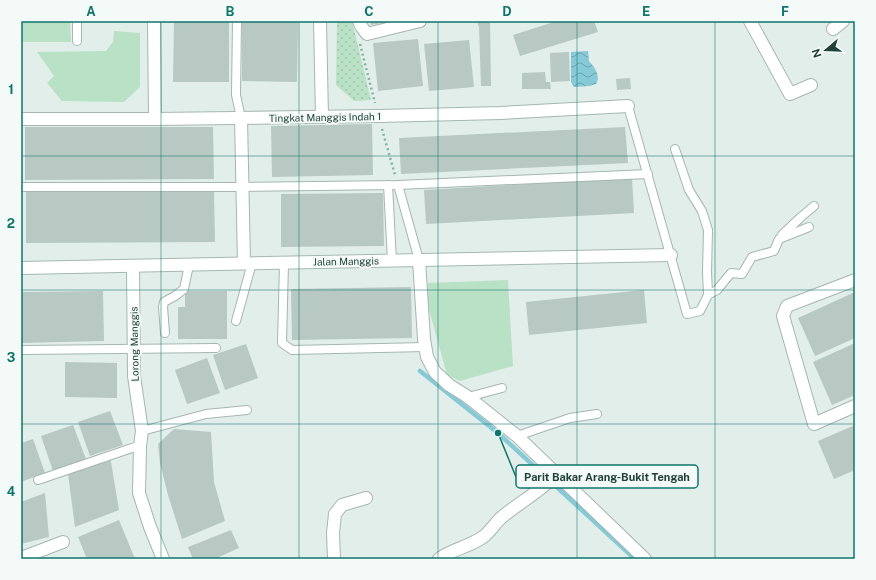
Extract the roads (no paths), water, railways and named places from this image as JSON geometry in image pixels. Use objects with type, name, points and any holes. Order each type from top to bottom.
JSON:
[{"type":"street","points":[[154,21],[155,119]]},
{"type":"street","points":[[320,21],[322,117]]},
{"type":"street","points":[[359,21],[367,34],[420,21]]},
{"type":"street","points":[[750,21],[790,94],[811,85]]},
{"type":"street","points":[[833,29],[843,21]]},
{"type":"street","name":"Tingkat Manggis Indah 1","points":[[21,119],[322,117],[492,113],[628,106]]},
{"type":"street","points":[[241,118],[242,187],[248,263]]},
{"type":"street","name":"Jalan Manggis","points":[[21,268],[671,255]]},
{"type":"street","points":[[419,260],[425,347],[427,357],[436,372],[449,384],[468,397],[517,436],[555,476],[645,559]]},
{"type":"street","name":"Lorong Manggis","points":[[133,266],[134,376],[142,431],[140,446],[139,493],[150,527],[163,559]]},
{"type":"street","points":[[855,280],[787,306],[783,316],[814,424],[855,406]]},
{"type":"street","points":[[439,559],[444,555],[468,546],[484,537],[500,518],[541,489],[555,476]]},
{"type":"street","points":[[334,559],[333,533],[335,514],[342,505],[366,498]]},
{"type":"street","points":[[21,558],[63,542]]},
{"type":"lane","points":[[77,21],[77,41]]},
{"type":"lane","points":[[237,21],[236,95],[241,118]]},
{"type":"lane","points":[[628,106],[687,314],[700,310],[708,295],[708,230],[702,211],[689,190],[675,149]]},
{"type":"lane","points":[[21,186],[242,187],[398,185],[648,174]]},
{"type":"lane","points":[[388,185],[392,260]]},
{"type":"lane","points":[[398,185],[419,260]]},
{"type":"lane","points":[[708,295],[717,290],[730,273],[742,274],[752,257],[774,251],[778,239],[814,206]]},
{"type":"lane","points":[[778,239],[809,227]]},
{"type":"lane","points":[[236,321],[248,263]]},
{"type":"lane","points":[[284,263],[282,342],[292,350],[425,347]]},
{"type":"lane","points":[[165,333],[164,302],[184,289],[189,265]]},
{"type":"lane","points":[[21,350],[216,348]]},
{"type":"lane","points":[[468,397],[502,388]]},
{"type":"lane","points":[[142,431],[206,414],[247,410]]},
{"type":"lane","points":[[517,436],[570,418],[597,414]]},
{"type":"lane","points":[[38,480],[140,446]]},
{"type":"water","points":[[588,51],[589,61],[597,73],[598,79],[596,84],[574,87],[571,82],[571,52]]},
{"type":"waterway","points":[[420,371],[498,433],[635,559]]},
{"type":"place","name":"Parit Bakar Arang-Bukit Tengah","points":[[498,433]]}]
